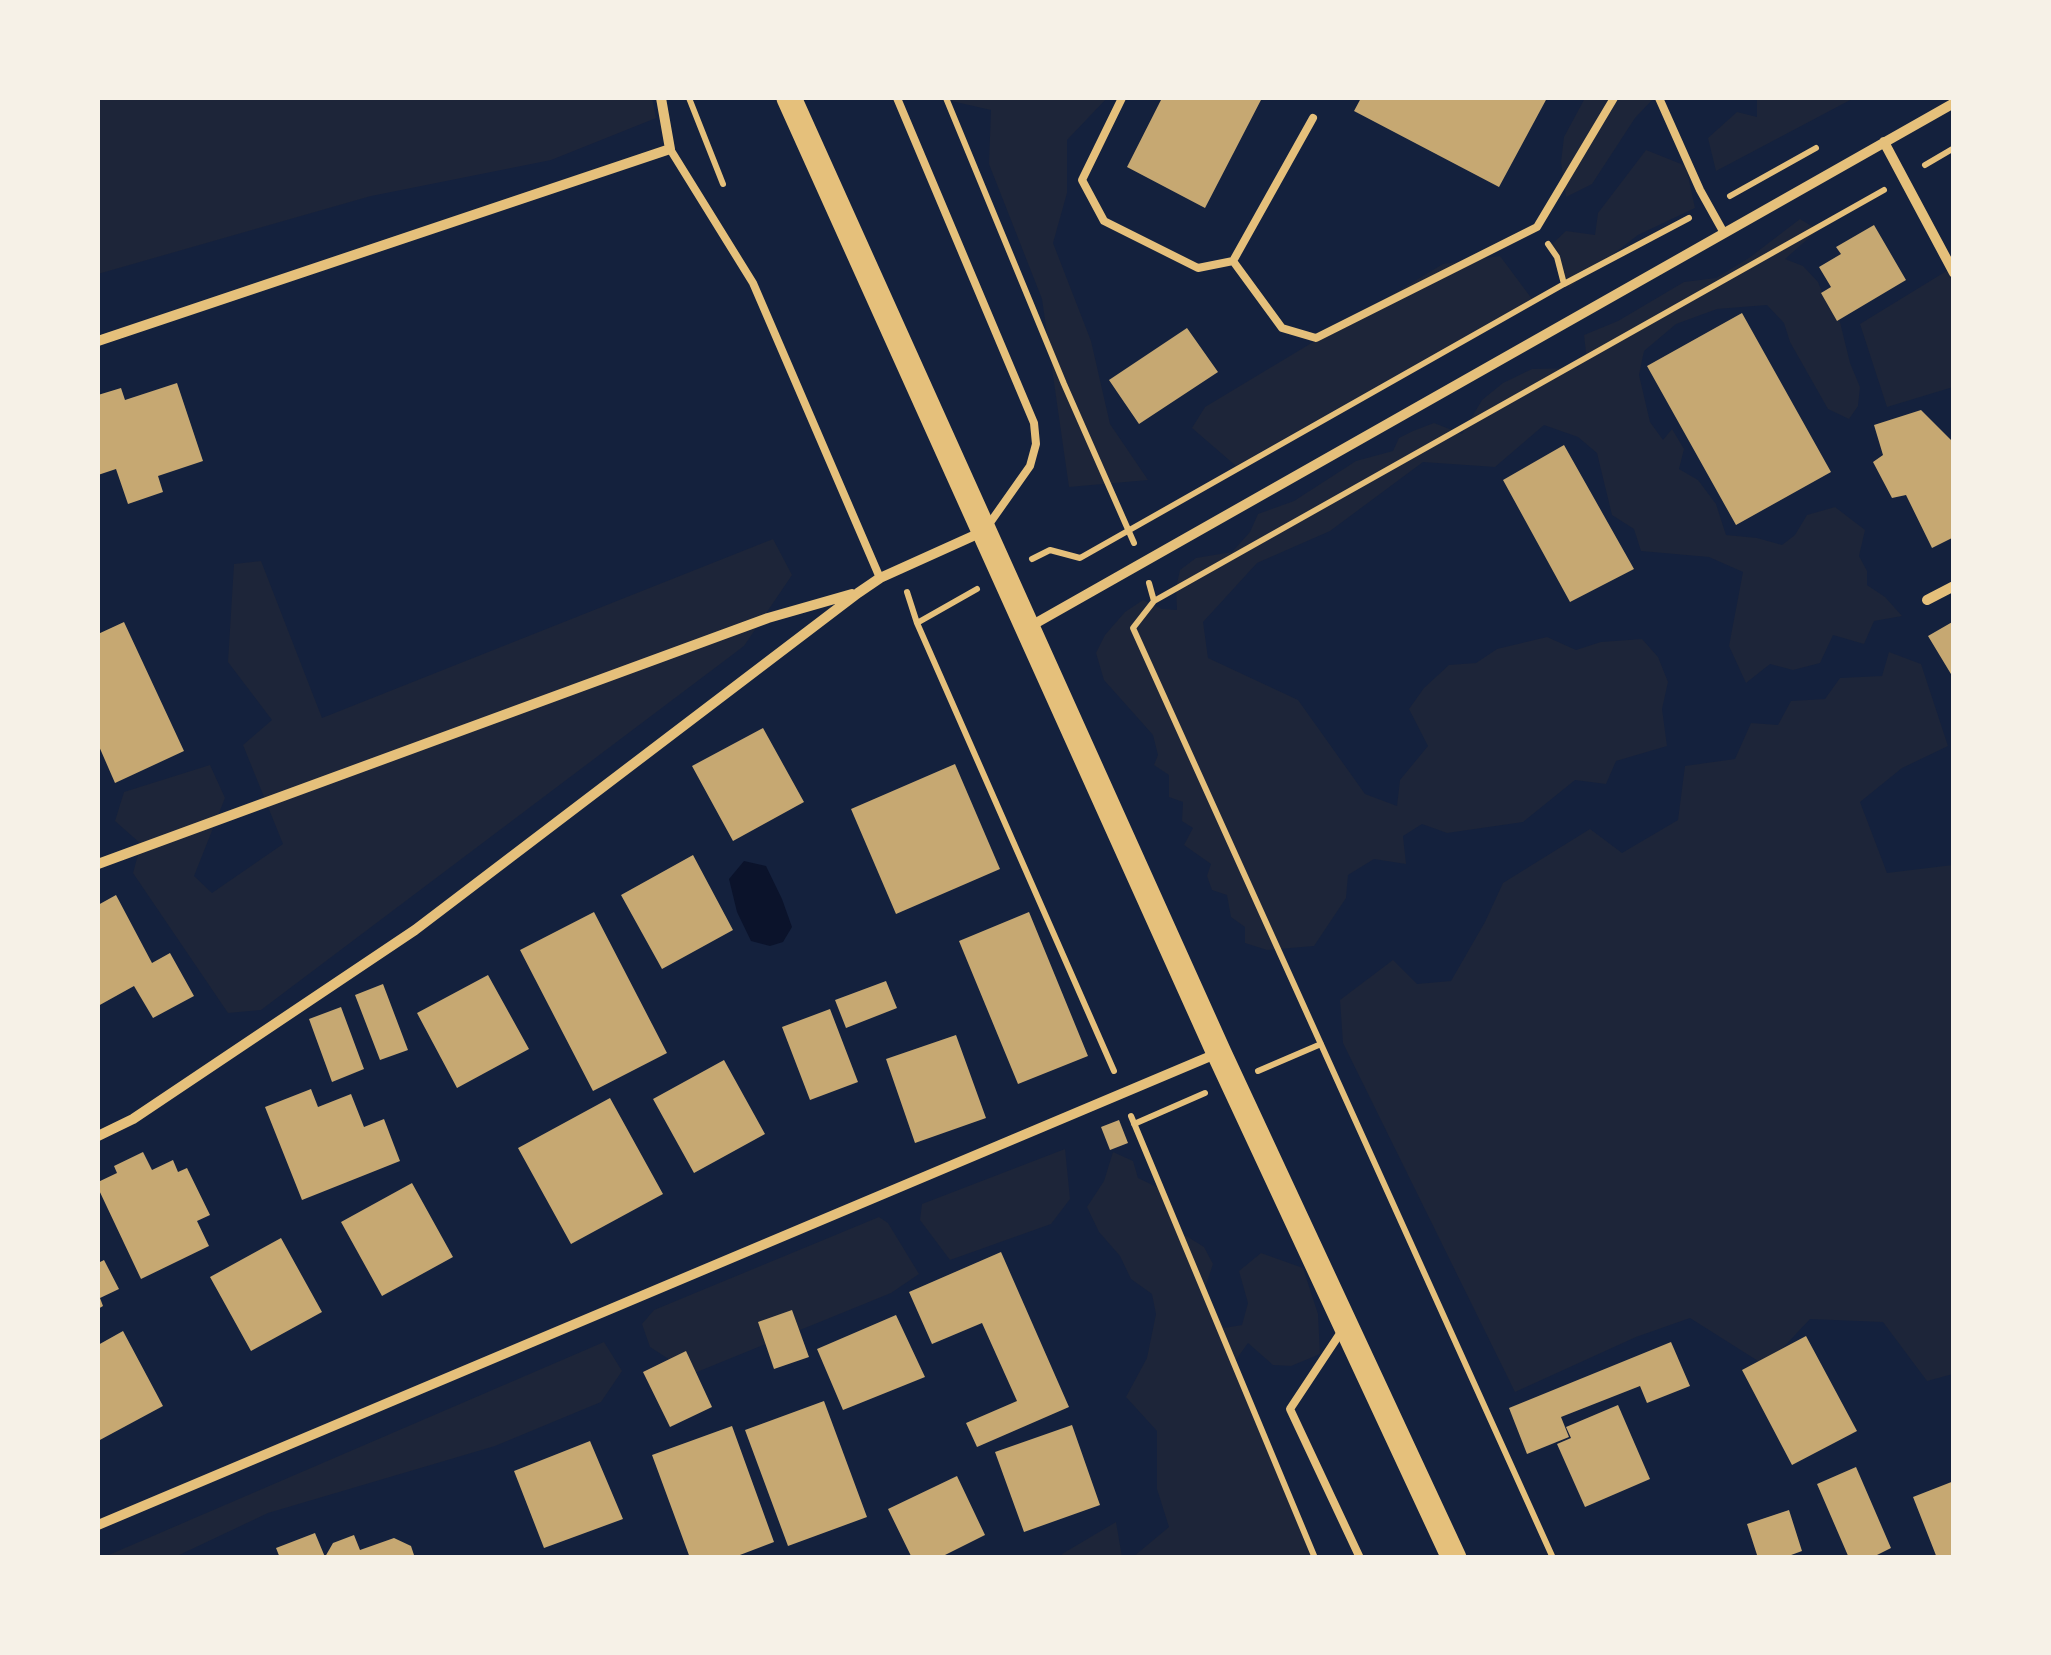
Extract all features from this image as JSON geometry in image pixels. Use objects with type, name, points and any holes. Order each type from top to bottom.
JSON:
[{"type":"main road","points":[[788,98],[1220,1053],[1454,1558]]},
{"type":"street","points":[[98,340],[670,149],[661,98]]},
{"type":"street","points":[[1028,627],[1954,103]]},
{"type":"street","points":[[1884,142],[1954,273]]},
{"type":"street","points":[[98,1136],[133,1119],[415,930],[858,592],[880,578],[984,531]]},
{"type":"street","points":[[1927,600],[1954,586]]},
{"type":"street","points":[[98,864],[768,618],[858,592]]},
{"type":"street","points":[[98,1525],[1220,1053]]},
{"type":"lane","points":[[897,98],[1034,423],[1036,444],[1030,466],[984,531]]},
{"type":"lane","points":[[1122,98],[1082,180],[1104,220],[1198,268],[1234,261],[1314,118]]},
{"type":"lane","points":[[1234,261],[1282,328],[1316,338],[1537,227],[1614,98]]},
{"type":"lane","points":[[1659,98],[1724,233]]},
{"type":"lane","points":[[670,149],[752,284],[880,578]]},
{"type":"lane","points":[[1347,1324],[1290,1409],[1360,1558]]},
{"type":"path","points":[[689,98],[725,189]]},
{"type":"path","points":[[946,98],[1143,563],[1154,601]]},
{"type":"path","points":[[1050,550],[1080,558],[1564,284],[1825,143]]},
{"type":"path","points":[[1552,1558],[1133,628],[1154,601],[1954,148]]},
{"type":"path","points":[[1537,227],[1557,257],[1564,284]]},
{"type":"path","points":[[900,570],[918,623],[1122,1094],[1315,1558]]},
{"type":"shaded area","points":[[98,98],[652,98],[656,118],[551,160],[371,196],[98,274]]},
{"type":"shaded area","points":[[938,98],[1107,98],[1067,140],[1067,193],[1053,243],[1091,341],[1110,424],[1148,480],[1069,487],[1042,299],[989,164],[991,110]]},
{"type":"shaded area","points":[[1585,98],[1654,98],[1635,118],[1592,184],[1566,197],[1561,162],[1564,137]]},
{"type":"shaded area","points":[[1757,98],[1854,98],[1716,171],[1708,138],[1737,112],[1757,117]]},
{"type":"shaded area","points":[[1646,150],[1686,166],[1695,208],[1638,235],[1569,288],[1551,245],[1566,231],[1595,235],[1598,213]]},
{"type":"shaded area","points":[[1800,219],[1818,230],[1785,259],[1803,266],[1818,282],[1828,307],[1839,318],[1860,387],[1858,406],[1849,419],[1828,409],[1790,342],[1784,323],[1767,305],[1717,309],[1676,324],[1644,351],[1639,375],[1650,422],[1663,440],[1672,429],[1684,449],[1679,469],[1698,480],[1716,504],[1726,535],[1782,545],[1795,535],[1807,515],[1835,507],[1865,530],[1859,556],[1867,571],[1867,585],[1902,616],[1874,621],[1864,644],[1833,635],[1820,663],[1793,670],[1770,664],[1746,683],[1729,646],[1743,572],[1709,557],[1641,551],[1634,529],[1612,515],[1597,453],[1578,437],[1544,425],[1495,467],[1423,462],[1330,531],[1257,563],[1203,622],[1208,658],[1298,700],[1365,794],[1397,806],[1400,780],[1428,746],[1409,709],[1424,688],[1449,665],[1476,663],[1497,649],[1547,637],[1576,650],[1601,642],[1642,639],[1658,657],[1668,682],[1662,709],[1667,746],[1616,761],[1606,784],[1575,780],[1523,822],[1447,833],[1422,824],[1403,836],[1406,864],[1374,859],[1348,875],[1346,898],[1314,946],[1267,950],[1245,943],[1245,927],[1231,917],[1227,895],[1212,890],[1207,876],[1211,864],[1184,845],[1193,828],[1182,821],[1183,802],[1169,797],[1169,775],[1154,765],[1158,755],[1153,735],[1104,680],[1096,653],[1105,635],[1125,612],[1143,600],[1162,609],[1177,610],[1180,570],[1196,558],[1232,552],[1250,532],[1258,514],[1294,501],[1356,461],[1393,451],[1399,438],[1413,431],[1434,423],[1462,434],[1482,400],[1503,383],[1532,369],[1578,368],[1586,353],[1584,335],[1618,321],[1684,282],[1716,278]]},
{"type":"shaded area","points":[[1500,256],[1532,299],[1236,466],[1192,428],[1205,407],[1443,264]]},
{"type":"shaded area","points":[[1953,267],[1953,387],[1887,407],[1860,324]]},
{"type":"shaded area","points":[[773,539],[792,575],[744,646],[261,1010],[228,1013],[133,873],[141,844],[115,821],[124,792],[210,765],[225,798],[194,876],[212,893],[283,844],[243,745],[272,720],[228,662],[234,564],[261,561],[322,718]]},
{"type":"shaded area","points":[[1889,652],[1921,664],[1948,746],[1902,768],[1860,802],[1887,873],[1953,865],[1953,1374],[1927,1381],[1883,1322],[1810,1319],[1766,1366],[1690,1318],[1636,1337],[1515,1392],[1343,1043],[1340,1000],[1393,960],[1417,984],[1451,981],[1503,883],[1590,829],[1622,853],[1678,820],[1685,766],[1735,759],[1751,723],[1778,725],[1791,701],[1825,699],[1840,678],[1882,676]]},
{"type":"shaded area","points":[[744,861],[766,866],[782,899],[792,927],[783,942],[770,946],[751,941],[737,912],[729,879]]},
{"type":"shaded area","points":[[1065,1149],[1070,1199],[1051,1224],[950,1260],[920,1220],[922,1204]]},
{"type":"shaded area","points":[[1113,1152],[1133,1161],[1138,1178],[1163,1190],[1173,1206],[1180,1232],[1204,1247],[1213,1264],[1205,1288],[1224,1328],[1242,1325],[1248,1303],[1239,1271],[1261,1253],[1303,1268],[1318,1314],[1320,1354],[1291,1366],[1273,1365],[1248,1343],[1235,1361],[1314,1557],[1133,1557],[1169,1527],[1157,1489],[1157,1431],[1126,1397],[1147,1358],[1156,1314],[1152,1294],[1131,1279],[1087,1207],[1104,1181]]},
{"type":"shaded area","points":[[879,1217],[888,1223],[919,1274],[891,1293],[692,1374],[650,1347],[642,1324],[654,1310]]},
{"type":"shaded area","points":[[604,1342],[622,1371],[601,1402],[495,1446],[268,1513],[175,1557],[104,1557]]},
{"type":"shaded area","points":[[1116,1522],[1122,1557],[1063,1557],[1062,1554]]},
{"type":"building","points":[[1162,98],[1262,98],[1205,208],[1127,167]]},
{"type":"building","points":[[1361,98],[1547,98],[1499,187],[1354,111]]},
{"type":"building","points":[[1874,225],[1906,280],[1837,321],[1821,293],[1831,287],[1819,267],[1841,254],[1836,247]]},
{"type":"building","points":[[1742,313],[1831,472],[1736,525],[1647,366]]},
{"type":"building","points":[[1187,328],[1218,372],[1139,424],[1109,380]]},
{"type":"building","points":[[177,383],[203,461],[158,476],[163,492],[128,504],[116,469],[98,475],[98,395],[121,388],[125,400]]},
{"type":"building","points":[[1921,410],[1954,443],[1954,537],[1932,548],[1906,495],[1892,498],[1873,462],[1883,455],[1874,425]]},
{"type":"building","points":[[1564,445],[1634,569],[1570,602],[1503,480]]},
{"type":"building","points":[[1954,621],[1954,679],[1928,636]]},
{"type":"building","points":[[124,622],[184,751],[115,783],[98,744],[98,634]]},
{"type":"building","points":[[763,728],[804,802],[733,841],[692,766]]},
{"type":"building","points":[[955,764],[1000,869],[896,914],[851,809]]},
{"type":"building","points":[[693,855],[733,930],[662,969],[621,895]]},
{"type":"building","points":[[116,895],[152,963],[170,953],[194,996],[153,1018],[134,986],[98,1006],[98,905]]},
{"type":"building","points":[[594,912],[667,1053],[593,1091],[520,950]]},
{"type":"building","points":[[1029,912],[1088,1056],[1018,1084],[959,941]]},
{"type":"building","points":[[488,975],[529,1049],[457,1088],[417,1013]]},
{"type":"building","points":[[886,981],[897,1008],[846,1028],[835,1000]]},
{"type":"building","points":[[383,984],[408,1050],[380,1060],[355,995]]},
{"type":"building","points":[[341,1007],[364,1069],[332,1082],[309,1019]]},
{"type":"building","points":[[830,1009],[858,1082],[810,1100],[782,1027]]},
{"type":"building","points":[[956,1035],[986,1118],[915,1143],[886,1059]]},
{"type":"building","points":[[724,1060],[765,1134],[694,1173],[653,1099]]},
{"type":"building","points":[[311,1089],[318,1107],[351,1094],[364,1127],[384,1119],[400,1161],[302,1200],[265,1107]]},
{"type":"building","points":[[610,1098],[663,1194],[571,1244],[518,1148]]},
{"type":"building","points":[[1119,1120],[1128,1143],[1110,1150],[1101,1127]]},
{"type":"building","points":[[143,1152],[152,1170],[173,1160],[178,1172],[187,1168],[210,1215],[197,1221],[209,1246],[141,1279],[98,1182],[117,1173],[114,1166]]},
{"type":"building","points":[[412,1183],[453,1257],[382,1296],[341,1222]]},
{"type":"building","points":[[281,1238],[322,1312],[251,1351],[210,1277]]},
{"type":"building","points":[[1001,1252],[1069,1407],[977,1447],[966,1423],[1017,1401],[982,1323],[932,1344],[909,1292]]},
{"type":"building","points":[[104,1260],[119,1289],[100,1298],[103,1306],[98,1309],[98,1263]]},
{"type":"building","points":[[792,1310],[809,1357],[774,1369],[758,1322]]},
{"type":"building","points":[[896,1315],[925,1377],[843,1410],[817,1349]]},
{"type":"building","points":[[123,1331],[163,1406],[98,1441],[98,1345]]},
{"type":"building","points":[[1806,1336],[1857,1431],[1792,1465],[1742,1370]]},
{"type":"building","points":[[1671,1342],[1690,1386],[1647,1403],[1640,1386],[1561,1417],[1569,1437],[1527,1454],[1509,1408]]},
{"type":"building","points":[[686,1351],[712,1407],[670,1427],[643,1372]]},
{"type":"building","points":[[824,1401],[867,1517],[788,1546],[745,1430]]},
{"type":"building","points":[[1618,1405],[1650,1479],[1585,1507],[1557,1444],[1571,1438],[1566,1427]]},
{"type":"building","points":[[1072,1425],[1100,1505],[1024,1532],[995,1452]]},
{"type":"building","points":[[732,1426],[774,1542],[732,1558],[690,1558],[652,1455]]},
{"type":"building","points":[[590,1441],[623,1519],[544,1548],[514,1471]]},
{"type":"building","points":[[1856,1467],[1891,1548],[1871,1558],[1849,1558],[1817,1484]]},
{"type":"building","points":[[957,1476],[985,1535],[939,1558],[912,1558],[888,1509]]},
{"type":"building","points":[[1954,1481],[1954,1558],[1937,1558],[1913,1497]]},
{"type":"building","points":[[1789,1510],[1802,1551],[1783,1558],[1758,1558],[1747,1524]]},
{"type":"building","points":[[315,1533],[325,1557],[333,1543],[354,1535],[360,1550],[394,1538],[411,1546],[415,1558],[280,1558],[276,1548]]}]
